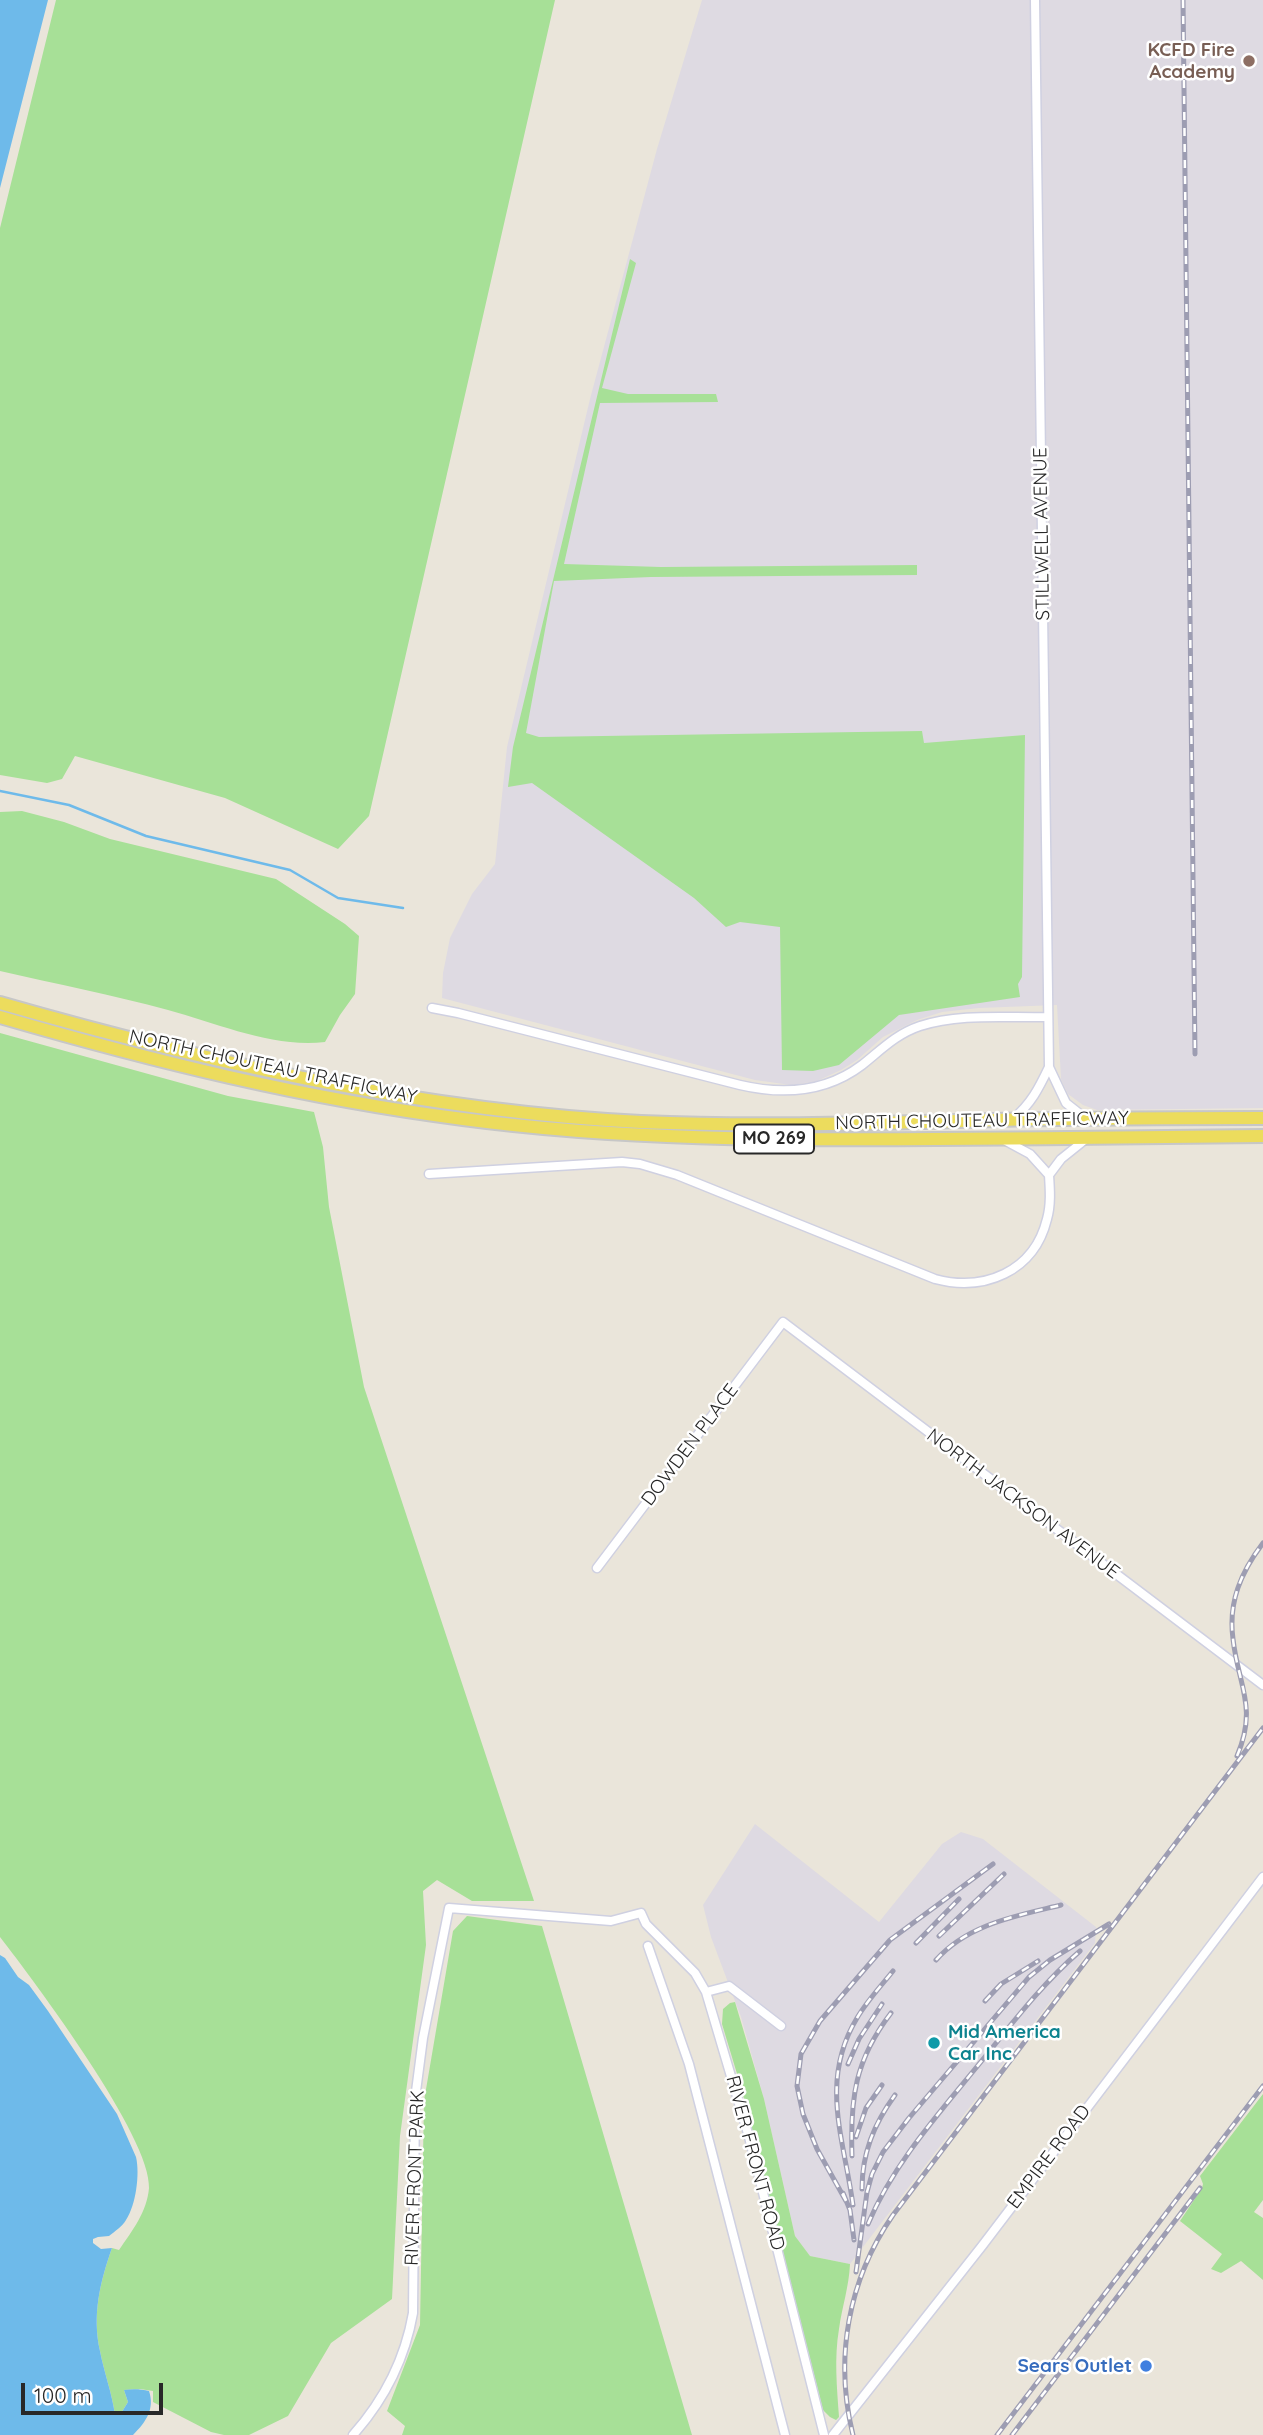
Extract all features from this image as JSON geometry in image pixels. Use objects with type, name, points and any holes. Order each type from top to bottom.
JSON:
[{"type":"main road","name":"NORTH CHOUTEAU TRAFFICWAY","points":[[0,1003],[188,1054],[354,1088],[538,1113],[653,1122],[849,1125],[1011,1120],[1263,1118]]},
{"type":"main road","name":"NORTH CHOUTEAU TRAFFICWAY","points":[[0,1017],[199,1071],[283,1090],[463,1119],[617,1134],[793,1140],[1263,1136]]},
{"type":"street","name":"STILLWELL AVENUE","points":[[1011,1120],[1029,1103],[1048,1067],[1035,0]]},
{"type":"street","points":[[432,1009],[458,1013],[740,1086],[783,1092],[813,1088],[838,1080],[861,1066],[896,1037],[921,1026],[954,1020],[1048,1017]]},
{"type":"street","name":"STILLWELL AVENUE","points":[[1048,1067],[1066,1103],[1086,1119]]},
{"type":"street","name":"NORTH CHOUTEAU TRAFFICWAY","points":[[1000,1139],[1030,1154],[1049,1175]]},
{"type":"street","points":[[429,1174],[622,1162],[640,1164],[677,1175],[935,1279],[953,1284],[970,1284],[1001,1277],[1029,1253],[1041,1238],[1047,1220],[1049,1175],[1060,1159],[1086,1139]]},
{"type":"street","name":"DOWDEN PLACE","points":[[597,1568],[783,1322]]},
{"type":"street","name":"NORTH JACKSON AVENUE","points":[[783,1322],[1263,1685]]},
{"type":"street","name":"EMPIRE ROAD","points":[[833,2435],[1263,1877]]},
{"type":"street","name":"RIVER FRONT ROAD","points":[[449,1908],[611,1921],[641,1913],[646,1924],[695,1973],[706,1992],[749,2137],[824,2435]]},
{"type":"street","name":"RIVER FRONT PARK","points":[[353,2435],[379,2401],[404,2354],[414,2313],[415,2099],[423,2038],[449,1908]]},
{"type":"street","name":"RIVER FRONT ROAD","points":[[648,1946],[689,2064],[785,2435]]},
{"type":"street","points":[[706,1992],[729,1986],[781,2026]]},
{"type":"shaded area","points":[[702,0],[1263,0],[1263,1108],[1097,1110],[1083,1105],[1068,1094],[1061,1079],[1057,1005],[942,1012],[917,1020],[883,1037],[841,1070],[817,1081],[791,1085],[755,1080],[442,998],[443,973],[450,938],[472,894],[495,864],[507,747],[590,399],[657,149]]},
{"type":"shaded area","points":[[755,1824],[879,1922],[942,1844],[961,1832],[983,1839],[1096,1927],[1095,1943],[850,2264],[810,2256],[795,2236],[764,2099],[741,2017],[711,1937],[703,1905]]},
{"type":"green space","points":[[56,0],[555,0],[369,816],[338,849],[225,798],[75,756],[62,779],[47,783],[0,775],[0,228]]},
{"type":"green space","points":[[630,259],[636,263],[602,388],[628,394],[716,394],[718,402],[600,403],[564,564],[661,567],[917,565],[917,575],[651,577],[554,581],[526,733],[539,737],[922,731],[924,743],[1025,735],[1022,977],[1018,984],[1020,997],[899,1015],[839,1065],[813,1071],[782,1070],[780,927],[740,922],[726,927],[694,898],[532,783],[508,787],[513,747]]},
{"type":"green space","points":[[22,811],[64,822],[110,839],[276,879],[345,924],[359,936],[355,994],[325,1042],[285,1042],[246,1034],[147,1005],[0,971],[0,812]]},
{"type":"green space","points":[[0,1033],[228,1096],[314,1112],[323,1147],[329,1207],[364,1387],[534,1901],[472,1901],[437,1880],[423,1891],[426,1945],[400,2136],[392,2299],[331,2343],[288,2416],[249,2435],[211,2432],[153,2402],[153,2391],[140,2389],[124,2390],[128,2402],[120,2415],[115,2415],[98,2338],[97,2312],[112,2248],[119,2250],[138,2221],[148,2197],[145,2165],[132,2134],[88,2060],[0,1937]]},
{"type":"green space","points":[[467,1916],[542,1926],[692,2435],[402,2435],[405,2426],[387,2411],[420,2325],[424,2101],[453,1931]]},
{"type":"green space","points":[[735,2002],[764,2099],[795,2236],[810,2256],[850,2264],[837,2340],[839,2417],[836,2420],[823,2410],[741,2087],[722,2024],[723,2009]]},
{"type":"green space","points":[[1263,2094],[1263,2200],[1254,2212],[1263,2218],[1263,2280],[1241,2261],[1221,2273],[1211,2269],[1222,2254],[1180,2221],[1202,2188],[1200,2176]]},
{"type":"water","points":[[0,0],[48,0],[0,188]]},
{"type":"water","points":[[0,1955],[18,1977],[29,1985],[48,2011],[117,2114],[136,2157],[136,2189],[129,2214],[122,2225],[109,2236],[93,2239],[93,2243],[101,2249],[112,2248],[101,2286],[97,2324],[100,2351],[115,2415],[120,2415],[128,2402],[124,2390],[149,2391],[151,2398],[148,2415],[133,2435],[0,2435]]},
{"type":"waterway","points":[[0,791],[69,805],[146,836],[290,870],[338,898],[403,908]]},
{"type":"railway","points":[[1183,0],[1195,1054]]},
{"type":"railway","points":[[1237,1756],[1246,1724],[1246,1710],[1235,1655],[1232,1612],[1243,1576],[1263,1543]]},
{"type":"railway","points":[[853,2435],[847,2406],[845,2349],[856,2293],[878,2240],[893,2215],[1263,1728]]},
{"type":"railway","points":[[846,2201],[817,2149],[803,2114],[797,2086],[801,2054],[820,2021],[890,1940],[993,1864]]},
{"type":"railway","points":[[939,1936],[1004,1874]]},
{"type":"railway","points":[[916,1943],[959,1899]]},
{"type":"railway","points":[[936,1960],[949,1948],[978,1930],[1010,1918],[1061,1905]]},
{"type":"railway","points":[[856,2272],[867,2192],[883,2152],[1029,1977],[1050,1960],[1109,1924]]},
{"type":"railway","points":[[868,2224],[891,2179],[936,2117],[1029,2003],[1080,1951]]},
{"type":"railway","points":[[985,2001],[1001,1984],[1038,1961]]},
{"type":"railway","points":[[853,2205],[837,2110],[839,2065],[857,2018],[893,1971]]},
{"type":"railway","points":[[848,2064],[859,2039],[882,2004]]},
{"type":"railway","points":[[852,2156],[852,2116],[857,2080],[869,2047],[891,2013]]},
{"type":"railway","points":[[856,2137],[866,2108],[882,2085]]},
{"type":"railway","points":[[997,2435],[1263,2086]]},
{"type":"railway","points":[[862,2189],[864,2163],[871,2139],[895,2095]]},
{"type":"railway","points":[[1012,2435],[1200,2188]]},
{"type":"railway","points":[[843,2193],[850,2210],[854,2240]]},
{"type":"place","name":"KCFD Fire Academy","points":[[1249,61]]},
{"type":"place","name":"Mid America Car Inc","points":[[934,2043]]},
{"type":"place","name":"Sears Outlet","points":[[1146,2366]]}]
